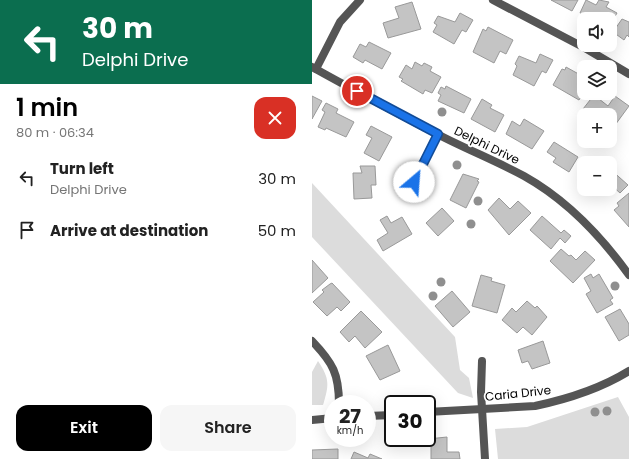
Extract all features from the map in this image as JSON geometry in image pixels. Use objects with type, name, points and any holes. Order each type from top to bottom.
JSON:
[{"type":"street","points":[[314,68],[340,22],[360,0]]},
{"type":"street","points":[[493,0],[585,48],[629,74]]},
{"type":"street","name":"Delphi Drive","points":[[314,68],[438,134],[525,177],[548,191],[580,216],[609,246],[629,275]]},
{"type":"street","points":[[414,182],[438,134]]},
{"type":"street","points":[[312,341],[332,366],[338,381],[339,395]]},
{"type":"street","points":[[482,361],[481,392],[485,459]]},
{"type":"street","name":"Caria Drive","points":[[436,412],[535,406],[570,398],[610,383],[629,371]]},
{"type":"street","points":[[312,420],[324,419]]},
{"type":"shaded area","points":[[312,183],[455,337],[460,370],[469,378],[473,398],[458,393],[312,237]]},
{"type":"shaded area","points":[[318,361],[325,373],[327,382],[323,405],[312,405],[312,372]]},
{"type":"shaded area","points":[[618,397],[629,417],[629,459],[498,459],[495,429],[527,427]]},
{"type":"building","points":[[551,0],[578,0],[572,11]]},
{"type":"building","points":[[586,0],[596,5],[599,0],[609,2],[606,7],[615,12],[580,12]]},
{"type":"building","points":[[412,2],[421,29],[388,38],[383,23],[399,18],[395,7]]},
{"type":"building","points":[[460,13],[473,20],[466,32],[462,30],[454,44],[433,32],[437,25],[434,23],[438,16],[455,22]]},
{"type":"building","points":[[622,19],[629,22],[629,37],[627,35],[624,40],[617,35],[617,26]]},
{"type":"building","points":[[488,27],[513,40],[506,54],[500,51],[494,63],[473,52],[483,29],[486,31]]},
{"type":"building","points":[[369,42],[391,53],[382,69],[365,60],[363,63],[353,57],[360,44],[366,47]]},
{"type":"building","points":[[540,54],[553,60],[546,73],[542,71],[534,86],[513,75],[517,66],[515,64],[519,56],[536,63]]},
{"type":"building","points":[[415,62],[422,66],[424,63],[432,67],[430,71],[441,77],[432,93],[425,90],[423,94],[401,81],[403,79],[399,77],[406,65],[412,69]]},
{"type":"building","points":[[566,67],[577,73],[577,99],[553,85],[562,69],[565,70]]},
{"type":"building","points":[[446,86],[471,99],[464,113],[438,101],[441,95],[438,93],[441,87],[445,89]]},
{"type":"building","points":[[312,96],[322,101],[312,119]]},
{"type":"building","points":[[617,97],[629,106],[617,122],[617,108],[584,108],[590,100],[600,100],[608,106],[612,100],[617,100]]},
{"type":"building","points":[[482,99],[492,105],[490,108],[504,115],[495,132],[471,119]]},
{"type":"building","points":[[326,103],[338,109],[336,113],[354,122],[346,137],[326,128],[325,130],[318,127],[325,112],[322,110]]},
{"type":"building","points":[[524,119],[544,131],[532,149],[506,134],[512,121],[520,126]]},
{"type":"building","points":[[371,126],[392,137],[379,161],[364,153],[372,138],[366,135]]},
{"type":"building","points":[[554,142],[577,156],[577,159],[569,172],[553,162],[556,158],[547,152]]},
{"type":"building","points":[[360,166],[375,166],[376,185],[371,185],[372,198],[354,199],[353,173],[362,173]]},
{"type":"building","points":[[463,174],[479,179],[477,181],[479,182],[466,208],[450,200]]},
{"type":"building","points":[[617,175],[628,185],[620,193],[617,190]]},
{"type":"building","points":[[629,193],[629,227],[614,210],[619,206],[617,203]]},
{"type":"building","points":[[499,198],[510,209],[518,201],[531,213],[509,235],[488,210]]},
{"type":"building","points":[[442,208],[454,221],[438,236],[426,223]]},
{"type":"building","points":[[387,216],[391,223],[402,217],[412,234],[383,251],[377,240],[388,233],[380,220]]},
{"type":"building","points":[[542,216],[561,233],[564,230],[571,236],[565,243],[560,238],[551,249],[530,230]]},
{"type":"building","points":[[561,249],[576,260],[585,251],[595,260],[573,283],[550,261]]},
{"type":"building","points":[[312,260],[328,278],[312,293]]},
{"type":"building","points":[[591,274],[593,278],[599,274],[613,298],[610,300],[613,304],[597,313],[586,294],[591,291],[584,278]]},
{"type":"building","points":[[481,275],[492,278],[491,281],[505,285],[497,313],[472,306]]},
{"type":"building","points":[[332,283],[350,302],[341,311],[337,307],[327,316],[313,302],[324,292],[322,290]]},
{"type":"building","points":[[452,291],[470,312],[453,327],[435,306]]},
{"type":"building","points":[[527,301],[535,308],[537,306],[547,317],[532,335],[523,327],[517,333],[502,320],[512,308],[516,312]]},
{"type":"building","points":[[620,309],[629,324],[629,335],[619,341],[605,317]]},
{"type":"building","points":[[361,311],[382,332],[365,348],[355,336],[349,342],[340,332]]},
{"type":"building","points":[[543,341],[550,363],[532,369],[528,361],[522,363],[518,350]]},
{"type":"building","points":[[388,345],[400,371],[380,380],[366,356]]},
{"type":"building","points":[[447,437],[447,452],[459,452],[460,459],[431,459],[431,447],[436,447],[436,438]]},
{"type":"building","points":[[338,449],[338,459],[312,459],[312,450]]},
{"type":"building","points":[[354,452],[368,458],[370,454],[382,459],[351,459]]},
{"type":"route","points":[[357,91],[438,134],[414,182]]}]
